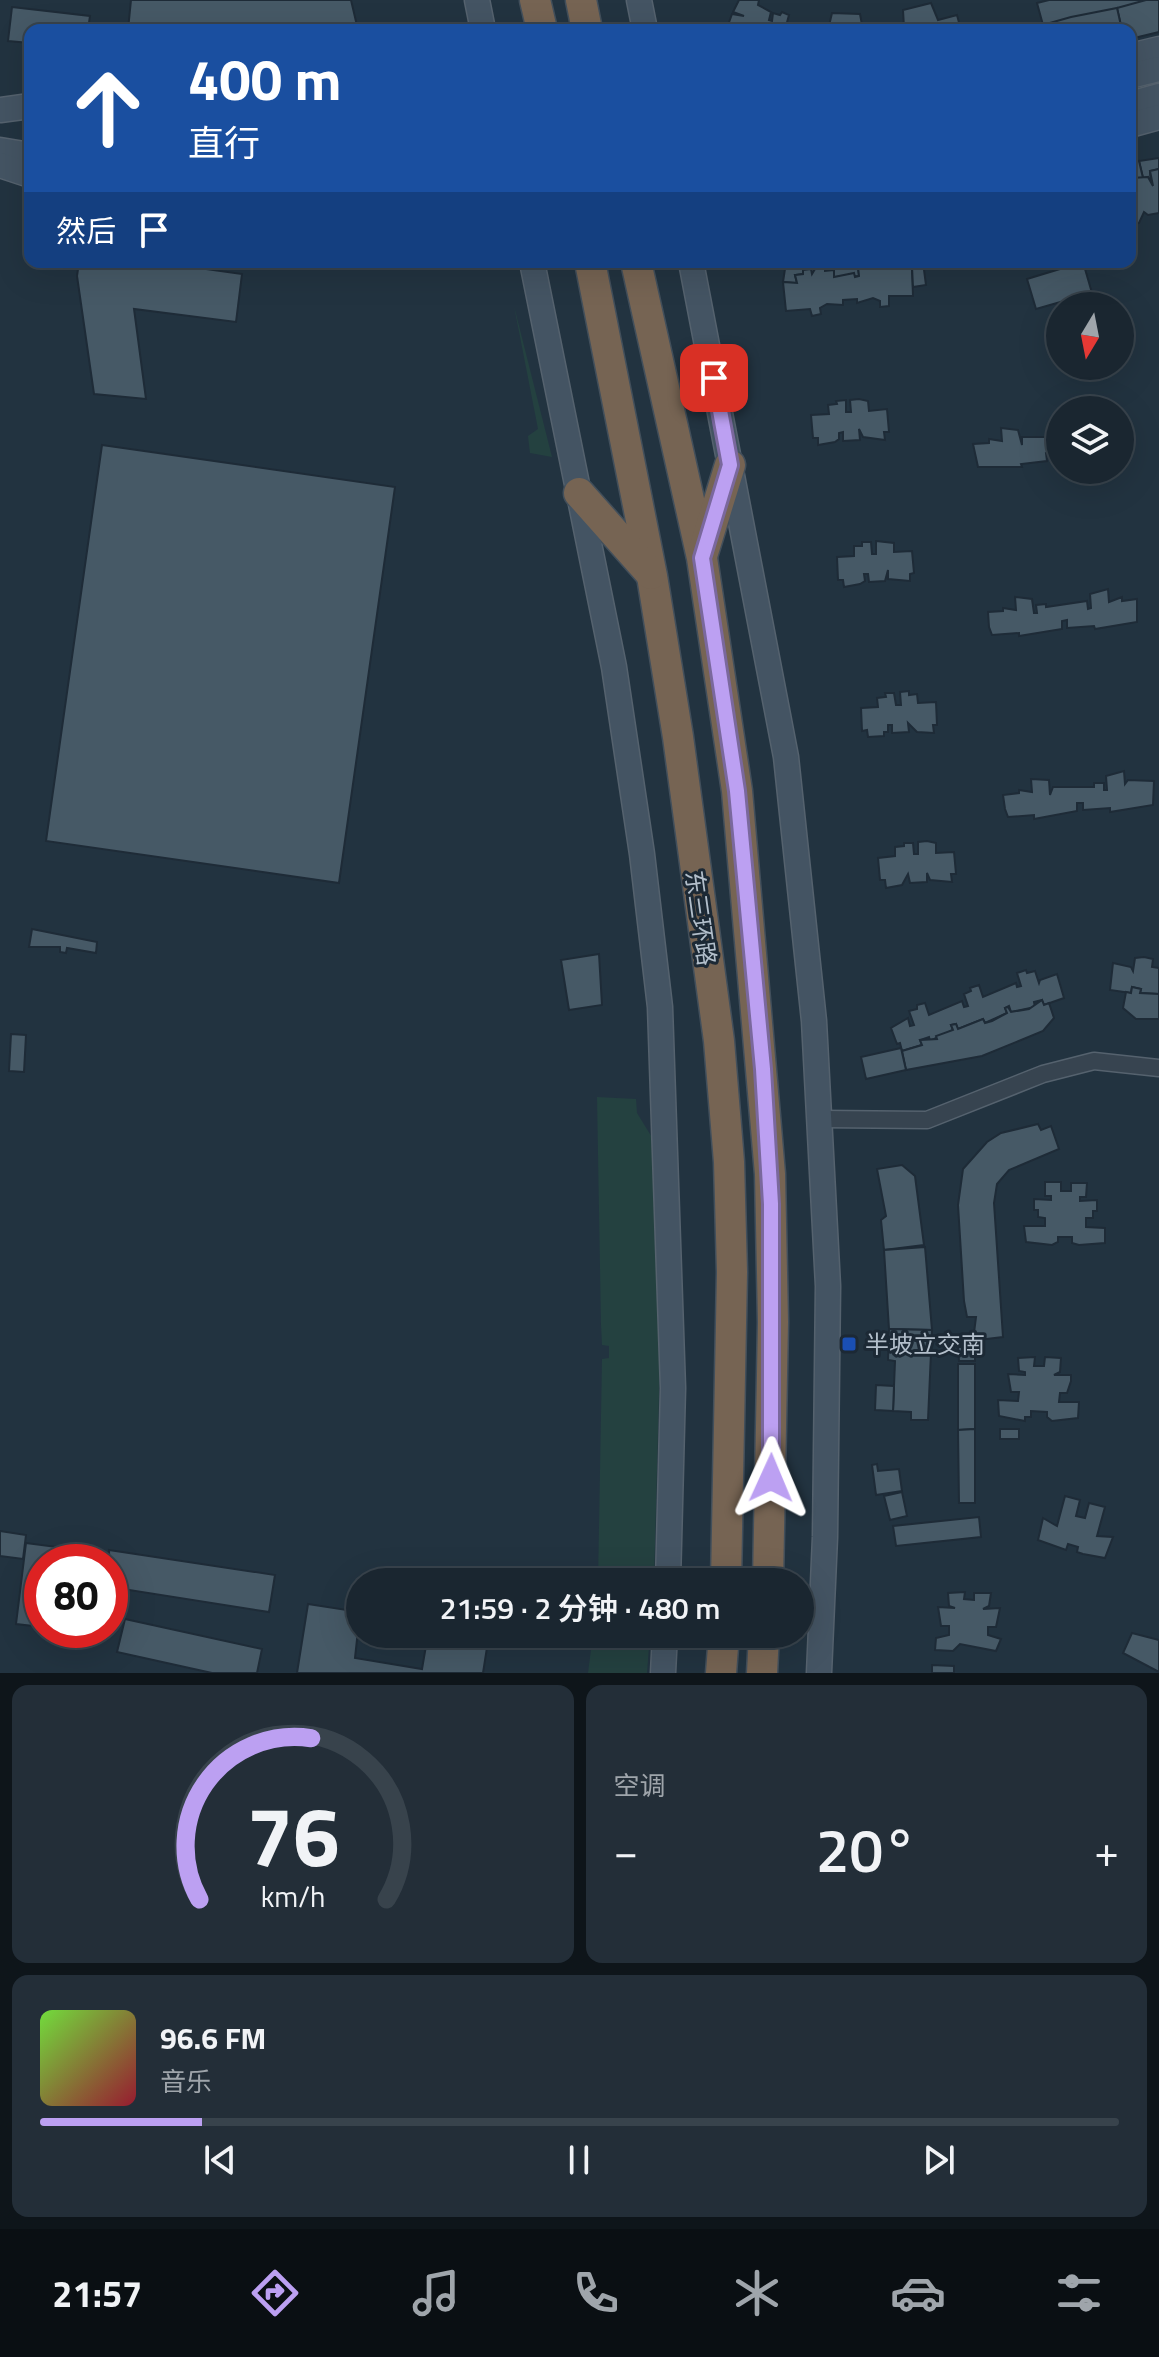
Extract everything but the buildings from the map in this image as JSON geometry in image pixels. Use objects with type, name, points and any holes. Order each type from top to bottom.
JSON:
[{"type":"highway","points":[[535,0],[541,24]]},
{"type":"highway","points":[[581,0],[586,24]]},
{"type":"highway","name":"东三环路","points":[[591,268],[652,576],[678,737],[719,1041],[729,1162],[732,1399],[726,1568]]},
{"type":"highway","name":"东三环路","points":[[637,268],[702,558],[737,791],[770,1174],[773,1322],[768,1568]]},
{"type":"highway","points":[[702,558],[730,465]]},
{"type":"highway","points":[[579,493],[652,576]]},
{"type":"highway","points":[[721,1673],[723,1648]]},
{"type":"highway","points":[[762,1673],[763,1648]]},
{"type":"main road","points":[[477,0],[482,24]]},
{"type":"main road","points":[[639,0],[644,24]]},
{"type":"main road","points":[[1136,55],[1159,49]]},
{"type":"main road","points":[[1136,75],[1159,69]]},
{"type":"main road","points":[[1136,102],[1159,96]]},
{"type":"main road","points":[[0,110],[24,117]]},
{"type":"main road","points":[[1136,123],[1159,117]]},
{"type":"main road","points":[[0,121],[24,119]]},
{"type":"main road","points":[[0,165],[20,158]]},
{"type":"main road","points":[[522,268],[537,287]]},
{"type":"main road","points":[[533,268],[614,667],[642,854],[660,1007],[673,1341],[668,1568]]},
{"type":"main road","points":[[692,268],[786,757],[822,1119],[828,1344],[819,1673]]},
{"type":"main road","points":[[704,327],[706,268]]},
{"type":"main road","points":[[663,1673],[664,1648]]},
{"type":"street","points":[[822,1119],[927,1120],[1043,1074],[1094,1061],[1159,1068]]},
{"type":"green space","points":[[514,306],[552,457],[530,453],[528,436],[538,429]]},
{"type":"green space","points":[[597,1097],[636,1099],[637,1113],[653,1139],[661,1322],[654,1568],[598,1568],[602,1359],[609,1358],[609,1346],[602,1345]]},
{"type":"green space","points":[[591,1648],[649,1648],[647,1673],[588,1673]]},
{"type":"place","name":"半坡立交南","points":[[849,1344]]},
{"type":"route","points":[[714,378],[730,465],[702,558],[737,791],[763,1069],[771,1204],[771,1478]]}]
